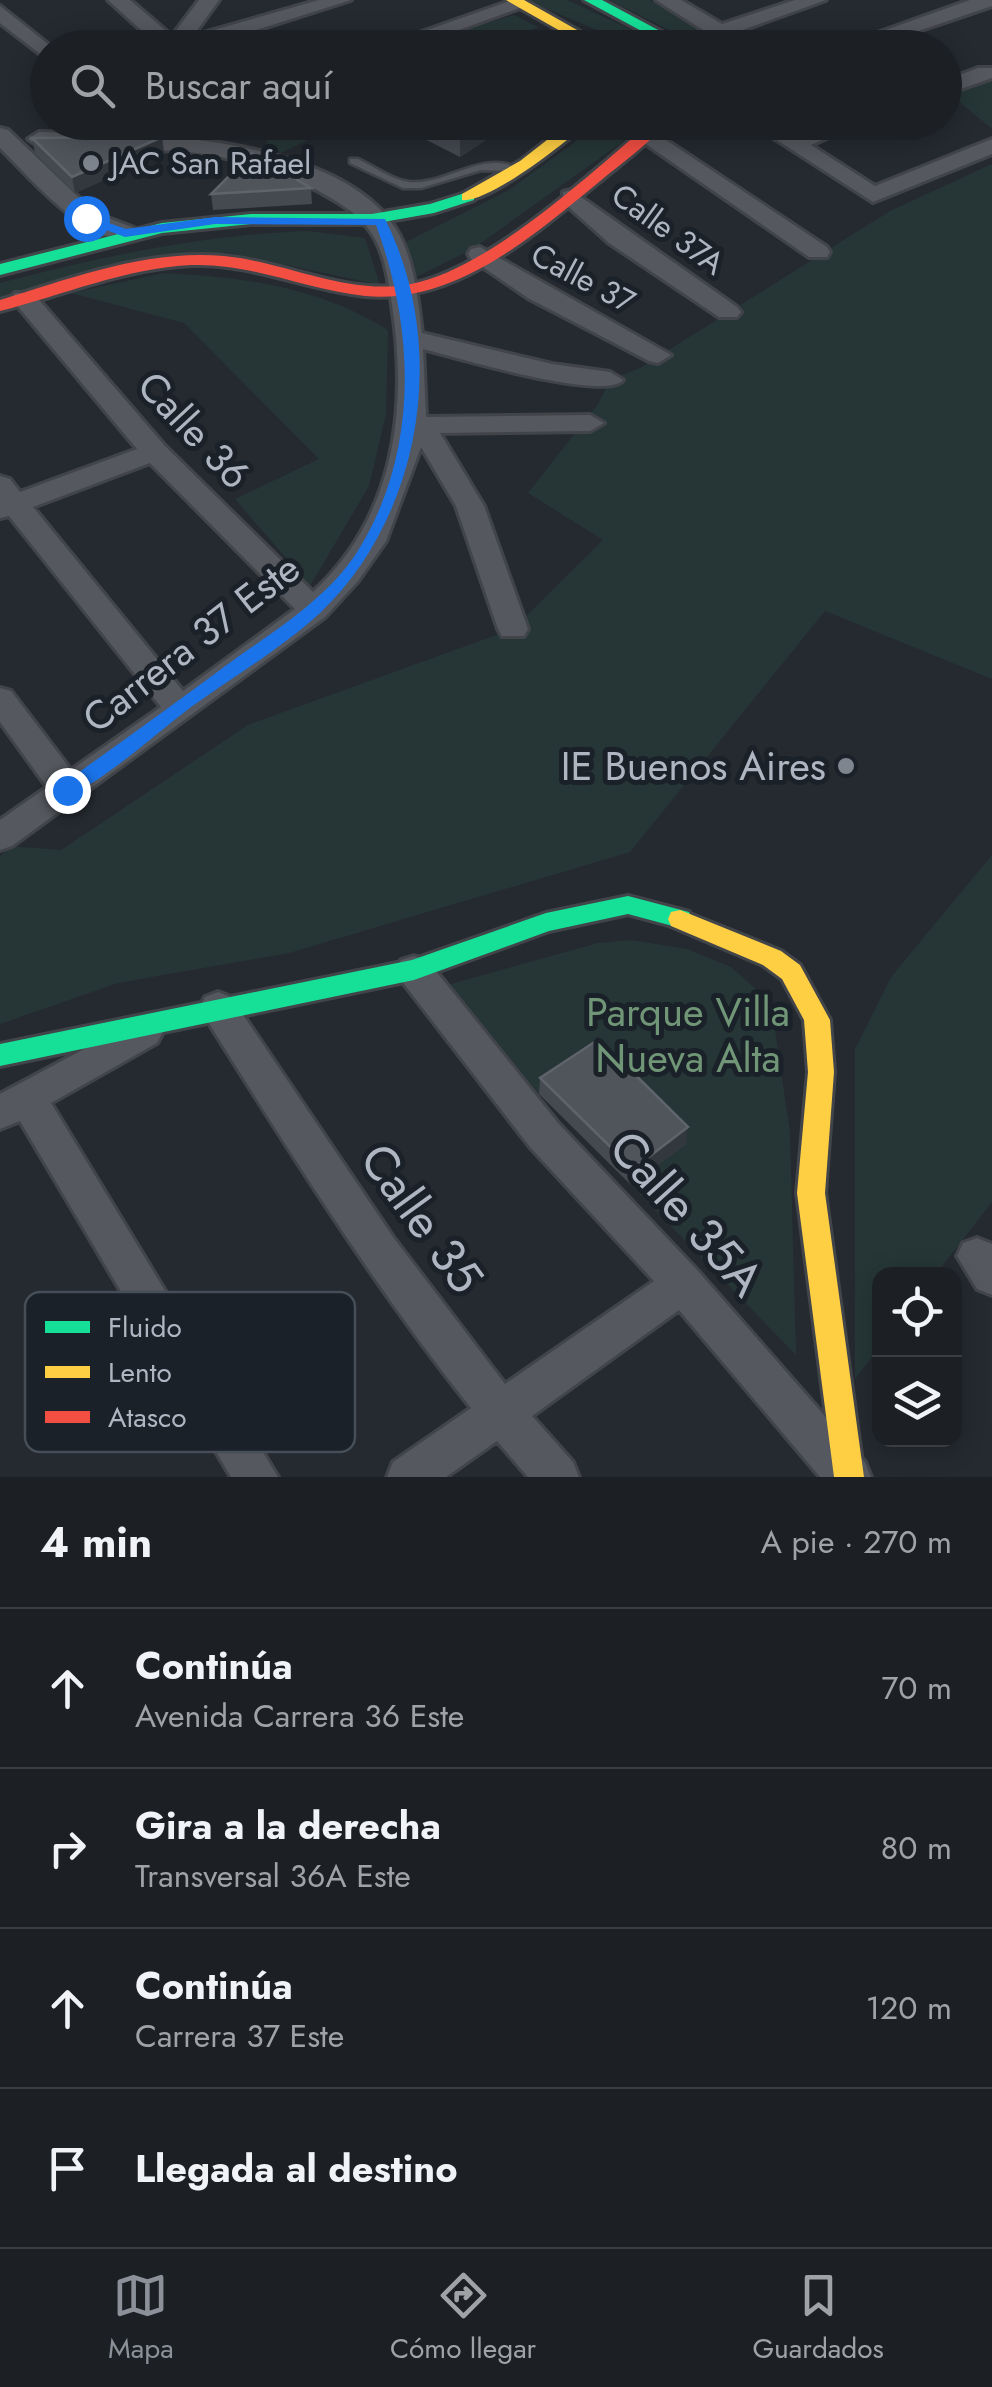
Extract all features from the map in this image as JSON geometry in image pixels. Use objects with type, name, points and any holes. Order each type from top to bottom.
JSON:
[{"type":"street","points":[[118,0],[153,30]]},
{"type":"street","points":[[187,30],[209,0]]},
{"type":"street","points":[[237,30],[341,0]]},
{"type":"street","points":[[591,0],[651,30]]},
{"type":"street","points":[[666,0],[718,30]]},
{"type":"street","points":[[723,30],[816,0]]},
{"type":"street","points":[[899,30],[990,0]]},
{"type":"street","points":[[437,30],[517,2],[569,30]]},
{"type":"street","points":[[0,12],[30,38]]},
{"type":"street","points":[[962,82],[986,73]]},
{"type":"street","points":[[0,270],[125,233],[215,221],[380,222],[468,201],[522,169],[558,140]]},
{"type":"street","points":[[12,302],[136,268],[223,261],[362,294],[403,293],[448,279],[570,197],[641,140]]},
{"type":"street","points":[[670,140],[818,252]]},
{"type":"street","points":[[787,140],[873,195],[992,146]]},
{"type":"street","points":[[793,144],[804,140]]},
{"type":"street","points":[[4,144],[188,141],[290,166],[380,222],[403,293],[417,425],[470,506],[513,629]]},
{"type":"street","points":[[4,144],[86,218],[125,233]]},
{"type":"street","name":"Calle 37A","points":[[570,197],[618,238],[728,312]]},
{"type":"street","name":"Calle 37","points":[[480,254],[537,293],[658,355]]},
{"type":"street","name":"Calle 36","points":[[12,302],[314,610]]},
{"type":"street","points":[[410,338],[552,372],[610,380]]},
{"type":"street","points":[[417,425],[590,423]]},
{"type":"street","name":"Carrera 37 Este","points":[[0,837],[314,610],[365,552],[417,425]]},
{"type":"street","points":[[5,499],[156,452]]},
{"type":"street","points":[[5,499],[46,536],[180,709]]},
{"type":"street","points":[[0,700],[67,790]]},
{"type":"street","points":[[0,1055],[414,970],[546,922],[628,905],[690,921],[772,958],[791,972],[817,1020],[821,1049],[811,1194],[849,1477]]},
{"type":"street","name":"Calle 35A","points":[[414,970],[544,1134],[683,1284],[849,1477]]},
{"type":"street","name":"Calle 35","points":[[218,1008],[341,1198],[499,1414],[557,1477]]},
{"type":"street","points":[[135,1292],[14,1106],[171,1017]]},
{"type":"street","points":[[409,1477],[683,1284]]},
{"type":"street","points":[[240,1452],[256,1477]]},
{"type":"lane","points":[[354,161],[403,185],[421,185],[480,167],[522,169]]},
{"type":"green space","points":[[526,0],[567,0],[632,30],[597,30]]},
{"type":"green space","points":[[609,0],[650,0],[702,28],[669,30]]},
{"type":"green space","points":[[514,15],[538,27],[532,30],[464,30]]},
{"type":"green space","points":[[992,75],[992,129],[962,104],[962,85]]},
{"type":"green space","points":[[268,140],[308,140],[281,153]]},
{"type":"green space","points":[[578,140],[624,140],[471,250],[416,277],[398,246],[509,190]]},
{"type":"green space","points":[[992,164],[992,679],[825,611],[630,852],[289,953],[118,983],[0,1024],[0,857],[8,846],[61,850],[248,725],[513,629],[603,540],[528,493],[598,404],[610,380],[640,368],[890,211]]},
{"type":"green space","points":[[308,231],[365,238],[380,285],[226,252],[0,297],[0,283],[115,256],[229,237]]},
{"type":"green space","points":[[164,273],[280,287],[335,304],[388,330],[386,414],[369,486],[310,586],[235,499],[319,459],[184,323],[71,293]]},
{"type":"green space","points":[[992,855],[992,1202],[941,1267],[872,1267],[872,1357],[855,1379],[855,1049],[891,977]]},
{"type":"green space","name":"Parque Villa Nueva Alta","points":[[630,940],[687,949],[731,967],[771,1002],[790,1133],[796,1355],[631,1185],[685,1144],[598,1056],[539,1094],[447,985],[598,943]]},
{"type":"building","points":[[34,140],[155,140],[72,177]]},
{"type":"building","points":[[252,153],[311,188],[211,194]]},
{"type":"building","points":[[599,1039],[688,1127],[633,1169],[540,1078]]},
{"type":"traffic: fast","points":[[591,0],[650,30]]},
{"type":"traffic: fast","points":[[0,270],[80,246],[162,228],[251,219],[372,219],[434,208],[468,197]]},
{"type":"traffic: fast","points":[[0,1055],[414,970],[546,922],[628,905],[680,919]]},
{"type":"traffic: slow","points":[[513,0],[569,30]]},
{"type":"traffic: slow","points":[[468,197],[526,164],[557,140]]},
{"type":"traffic: slow","points":[[680,919],[772,958],[791,972],[817,1020],[821,1072],[811,1193],[849,1477]]},
{"type":"traffic: jam","points":[[0,306],[138,266],[195,260],[247,264],[343,288],[417,288],[445,279],[510,242],[639,140]]},
{"type":"place","name":"JAC San Rafael","points":[[91,163]]},
{"type":"place","name":"IE Buenos Aires","points":[[846,766]]},
{"type":"route","points":[[67,790],[314,610],[365,552],[397,480],[412,425],[410,338],[403,293],[380,222],[283,218],[215,221],[125,233],[86,218]]}]
